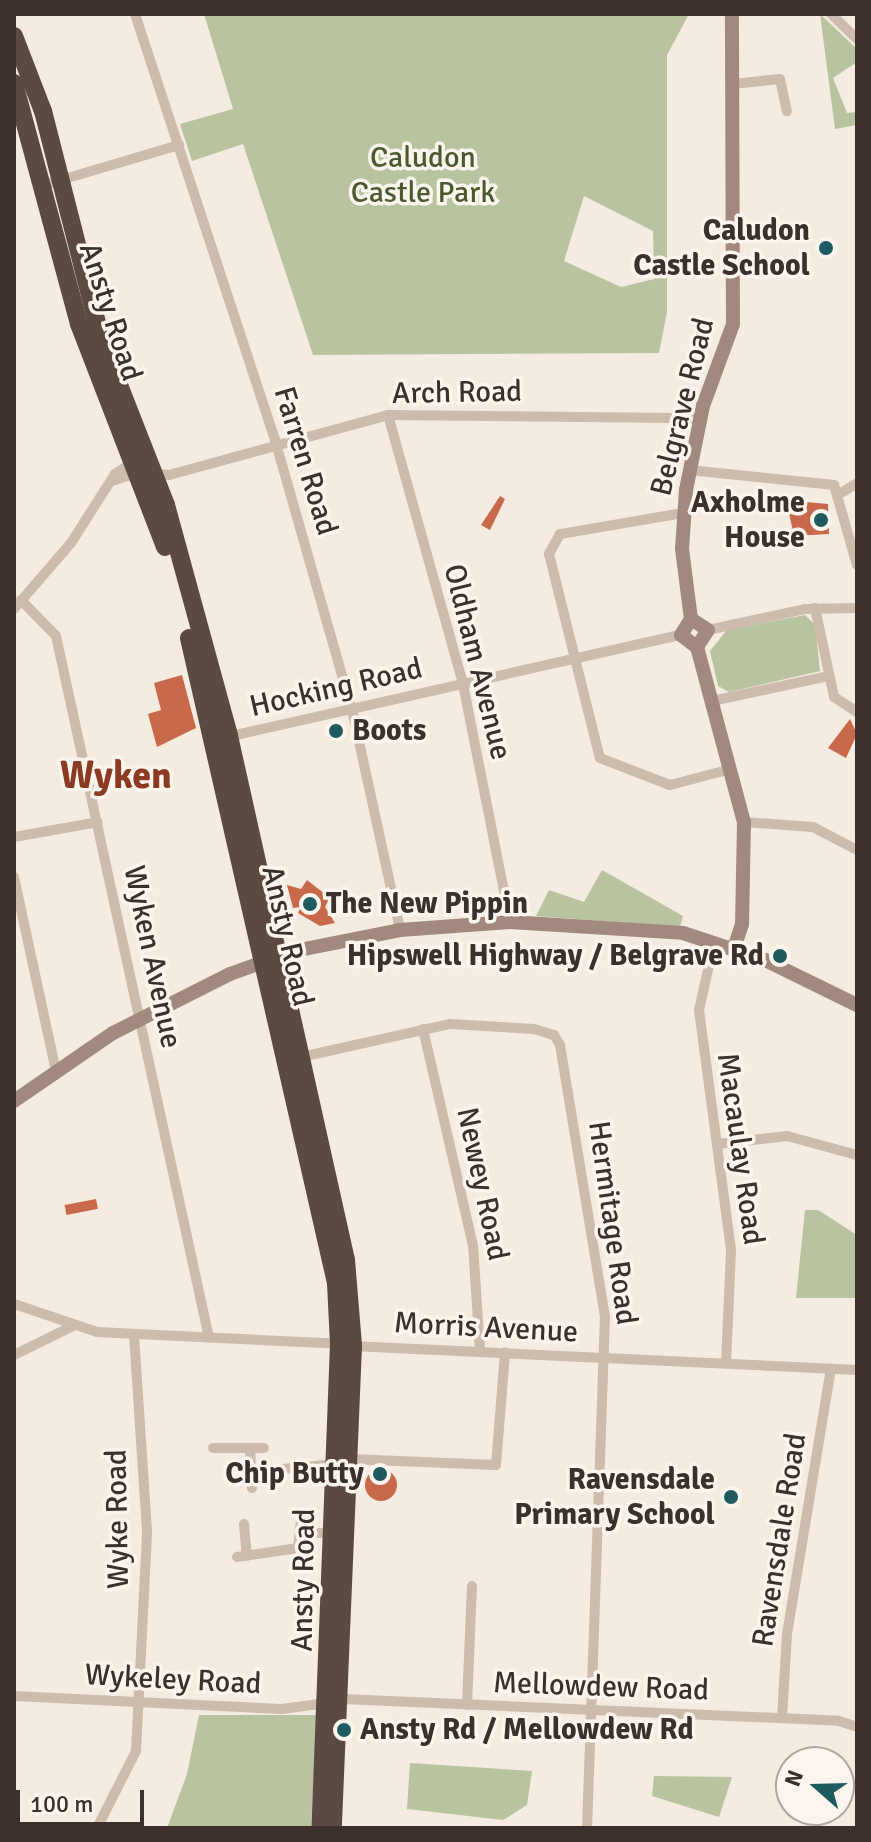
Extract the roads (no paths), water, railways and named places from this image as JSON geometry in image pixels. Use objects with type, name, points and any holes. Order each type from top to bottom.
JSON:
[{"type":"highway","name":"Ansty Road","points":[[14,36],[52,183],[87,348],[151,469],[226,737],[327,1236],[346,1345]]},
{"type":"highway","name":"Ansty Road","points":[[14,83],[52,183]]},
{"type":"highway","name":"Ansty Road","points":[[270,959],[301,1057],[346,1260],[333,1828]]},
{"type":"highway","name":"Ansty Road","points":[[320,1828],[335,1701],[333,1533],[342,1462]]},
{"type":"street","name":"Farren Road","points":[[135,14],[277,445],[352,708],[400,930]]},
{"type":"street","name":"Belgrave Road","points":[[691,619],[683,513],[689,470],[700,418],[733,324],[732,14]]},
{"type":"street","points":[[831,14],[857,39]]},
{"type":"street","points":[[733,84],[780,79],[787,111]]},
{"type":"street","points":[[52,183],[179,145]]},
{"type":"street","name":"Arch Road","points":[[151,469],[277,445],[388,415],[700,418]]},
{"type":"street","name":"Oldham Avenue","points":[[388,415],[463,684],[510,922]]},
{"type":"street","points":[[18,604],[71,543],[112,481],[151,469]]},
{"type":"street","points":[[689,470],[821,480],[841,493],[857,565]]},
{"type":"street","points":[[841,493],[857,483]]},
{"type":"street","points":[[683,513],[554,538],[549,554],[579,658],[600,758],[670,785],[731,769]]},
{"type":"street","name":"Wyken Avenue","points":[[18,604],[56,636],[209,1338]]},
{"type":"street","points":[[734,949],[744,901],[744,822],[697,647],[681,635],[691,619],[708,630],[815,608],[857,608]]},
{"type":"street","points":[[815,608],[836,700],[857,712]]},
{"type":"street","points":[[697,647],[708,630]]},
{"type":"street","name":"Hocking Road","points":[[226,737],[681,635]]},
{"type":"street","points":[[712,701],[829,676]]},
{"type":"street","points":[[14,837],[98,822]]},
{"type":"street","points":[[744,822],[813,827],[857,850]]},
{"type":"street","points":[[14,877],[56,1071]]},
{"type":"street","points":[[14,1101],[140,1017],[270,959],[400,930],[510,922],[632,925],[734,949],[857,1005]]},
{"type":"street","name":"Macaulay Road","points":[[714,943],[699,1010],[731,1250],[726,1363]]},
{"type":"street","name":"Hermitage Road","points":[[423,1029],[454,1024],[552,1034],[560,1045],[601,1291],[604,1357],[587,1828]]},
{"type":"street","points":[[301,1057],[423,1029]]},
{"type":"street","name":"Newey Road","points":[[423,1029],[473,1245],[480,1351]]},
{"type":"street","points":[[717,1144],[787,1136],[857,1155]]},
{"type":"street","name":"Morris Avenue","points":[[14,1304],[75,1325],[134,1334],[857,1370]]},
{"type":"street","points":[[14,1355],[75,1325]]},
{"type":"street","name":"Wyke Road","points":[[97,1828],[134,1761],[139,1703],[147,1531],[134,1334]]},
{"type":"street","points":[[251,1472],[342,1462],[496,1465],[505,1352]]},
{"type":"street","name":"Ravensdale Road","points":[[782,1718],[787,1634],[831,1369]]},
{"type":"street","points":[[213,1448],[264,1448]]},
{"type":"street","points":[[250,1448],[252,1488]]},
{"type":"street","points":[[244,1524],[242,1556],[298,1548],[302,1533],[301,1517]]},
{"type":"street","points":[[302,1533],[333,1533]]},
{"type":"street","points":[[467,1705],[472,1586]]},
{"type":"street","name":"Wykeley Road","points":[[14,1696],[288,1709],[335,1701]]},
{"type":"street","name":"Mellowdew Road","points":[[335,1701],[782,1718],[857,1727]]},
{"type":"place","name":"Caludon Castle School","points":[[826,248]]},
{"type":"place","name":"Axholme House","points":[[821,520]]},
{"type":"place","name":"Boots","points":[[336,731]]},
{"type":"place","name":"The New Pippin","points":[[310,904]]},
{"type":"place","name":"Hipswell Highway / Belgrave Rd","points":[[780,956]]},
{"type":"place","name":"Chip Butty","points":[[380,1474]]},
{"type":"place","name":"Ravensdale Primary School","points":[[731,1497]]},
{"type":"place","name":"Ansty Rd / Mellowdew Rd","points":[[344,1730]]},
{"type":"district","name":"Wyken","points":[[116,776]]},
{"type":"park label","name":"Caludon Castle Park","points":[[423,175]]}]
